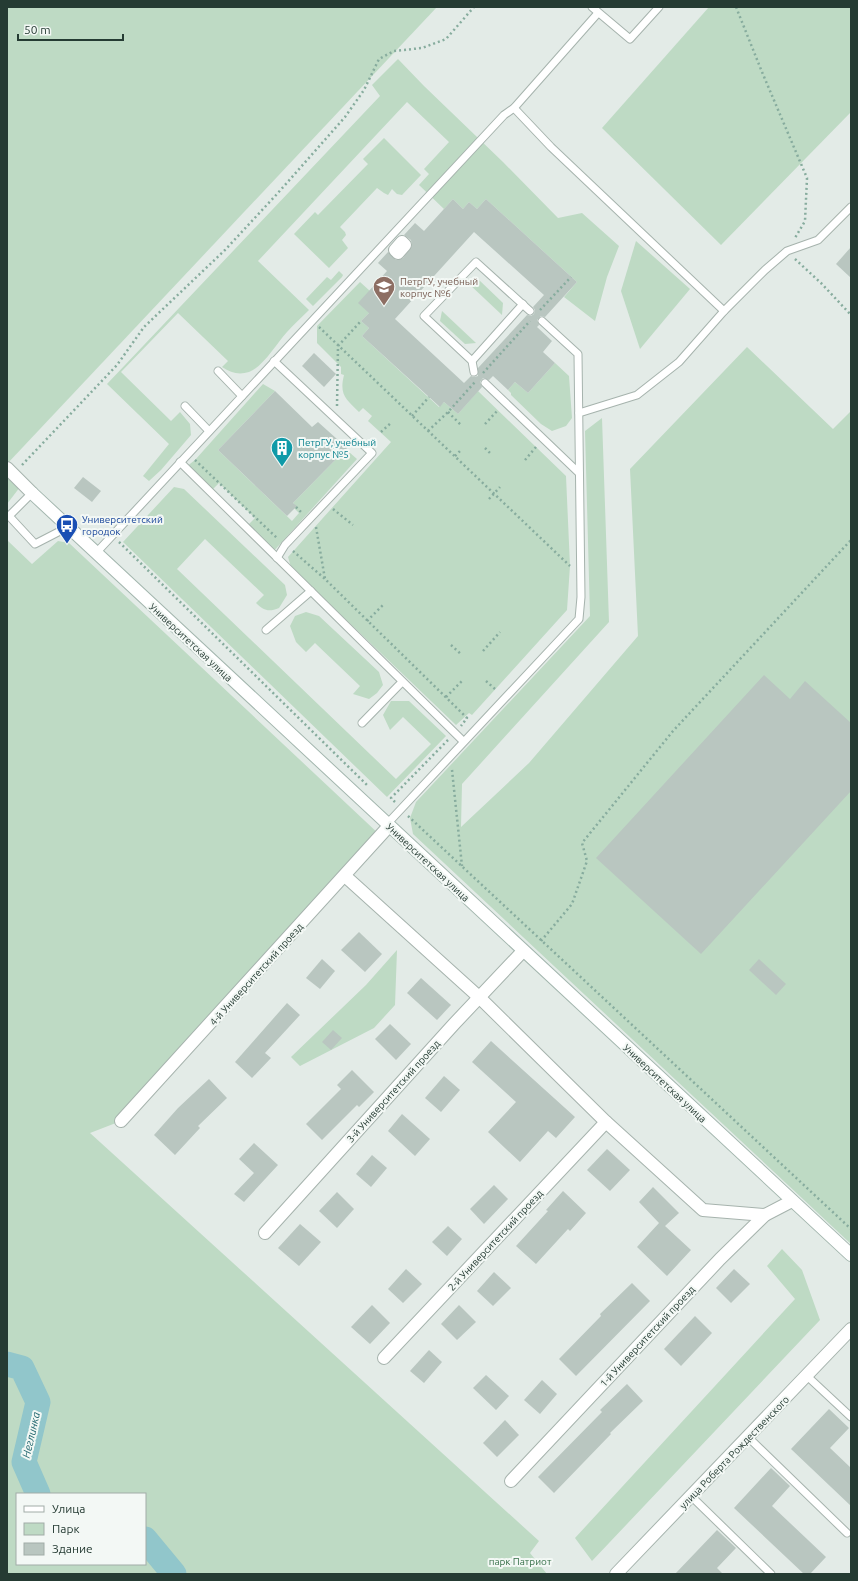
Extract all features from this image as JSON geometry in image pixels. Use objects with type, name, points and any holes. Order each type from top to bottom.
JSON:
[{"type":"street","name":"Университетская улица","points":[[10,471],[68,527],[851,1255]]},
{"type":"street","name":"4-й Университетский проезд","points":[[121,1120],[345,876],[388,825]]},
{"type":"street","points":[[345,876],[480,998],[606,1122],[703,1210],[766,1216]]},
{"type":"street","name":"3-й Университетский проезд","points":[[265,1234],[449,1030],[523,951]]},
{"type":"street","name":"2-й Университетский проезд","points":[[384,1358],[606,1122]]},
{"type":"street","name":"1-й Университетский проезд","points":[[510,1481],[715,1265],[766,1216],[792,1201]]},
{"type":"street","name":"улица Роберта Рождественского","points":[[616,1574],[851,1329]]},
{"type":"lane","points":[[592,7],[630,39],[660,7]]},
{"type":"lane","points":[[96,553],[504,115],[514,108],[598,13]]},
{"type":"lane","points":[[514,108],[557,152],[724,311]]},
{"type":"lane","points":[[579,413],[637,395],[679,362],[724,311],[765,270],[787,251],[818,240],[851,207]]},
{"type":"lane","points":[[474,372],[472,361],[424,316],[476,262],[530,311]]},
{"type":"lane","points":[[472,361],[523,304]]},
{"type":"lane","points":[[388,825],[463,741],[579,619],[578,354],[542,321]]},
{"type":"lane","points":[[274,361],[372,453],[284,544],[277,558]]},
{"type":"lane","points":[[218,371],[242,396]]},
{"type":"lane","points":[[485,383],[579,473]]},
{"type":"lane","points":[[185,406],[209,431]]},
{"type":"lane","points":[[180,462],[463,741]]},
{"type":"lane","points":[[32,493],[9,516],[36,544],[68,527]]},
{"type":"lane","points":[[266,630],[311,591]]},
{"type":"lane","points":[[362,723],[402,682]]},
{"type":"lane","points":[[807,1376],[851,1417]]},
{"type":"lane","points":[[748,1437],[847,1533]]},
{"type":"lane","points":[[691,1496],[771,1574]]},
{"type":"path","points":[[10,471],[117,365],[144,327],[225,250],[303,165],[345,117],[364,90],[379,59],[394,51],[422,48],[446,39],[474,7]]},
{"type":"path","points":[[736,7],[807,178],[805,221],[787,251],[822,284],[851,315]]},
{"type":"path","points":[[428,431],[448,412],[571,277]]},
{"type":"path","points":[[336,420],[338,346],[361,321]]},
{"type":"path","points":[[317,326],[570,566]]},
{"type":"path","points":[[412,416],[429,397]]},
{"type":"path","points":[[485,424],[498,410]]},
{"type":"path","points":[[448,412],[461,425]]},
{"type":"path","points":[[381,432],[392,422]]},
{"type":"path","points":[[525,460],[536,447]]},
{"type":"path","points":[[485,448],[490,453]]},
{"type":"path","points":[[455,456],[462,449]]},
{"type":"path","points":[[195,460],[284,544],[325,579]]},
{"type":"path","points":[[489,499],[500,487]]},
{"type":"path","points":[[331,507],[353,525]]},
{"type":"path","points":[[123,536],[118,542],[369,787]]},
{"type":"path","points":[[542,941],[572,904],[587,862],[582,843],[673,731],[851,540]]},
{"type":"path","points":[[367,622],[383,605]]},
{"type":"path","points":[[483,651],[500,632]]},
{"type":"path","points":[[451,645],[462,655]]},
{"type":"path","points":[[446,697],[463,680]]},
{"type":"path","points":[[486,681],[495,689]]},
{"type":"path","points":[[450,756],[462,867]]},
{"type":"path","points":[[386,804],[391,798]]},
{"type":"path","points":[[401,810],[851,1229]]},
{"type":"green space","points":[[7,7],[437,7],[7,464]]},
{"type":"green space","points":[[709,7],[851,7],[851,112],[721,245],[602,128]]},
{"type":"green space","points":[[398,59],[558,218],[582,213],[619,246],[607,277],[595,321],[564,297],[577,282],[486,199],[477,209],[469,202],[463,209],[453,199],[444,209],[419,185],[429,174],[424,169],[449,142],[407,102],[258,261],[309,310],[295,323],[259,365],[249,372],[242,373],[232,372],[222,367],[228,361],[178,313],[121,372],[171,421],[180,412],[190,424],[191,435],[161,470],[149,481],[143,476],[169,444],[107,384],[380,96],[372,85]]},
{"type":"green space","points":[[384,138],[421,175],[402,195],[397,194],[392,189],[388,195],[377,188],[340,227],[345,232],[346,235],[342,240],[348,248],[329,268],[294,234],[315,212],[318,215],[368,164],[363,159]]},
{"type":"green space","points":[[636,241],[690,289],[640,349],[621,291]]},
{"type":"green space","points":[[339,271],[343,275],[342,277],[313,306],[306,299],[327,277],[331,280]]},
{"type":"green space","points":[[478,279],[503,303],[502,315],[468,283]]},
{"type":"green space","points":[[360,282],[370,291],[369,313],[361,321],[369,328],[362,336],[439,407],[444,402],[458,414],[478,391],[566,476],[570,566],[567,610],[472,715],[469,713],[456,725],[291,567],[288,557],[391,442],[368,421],[372,416],[363,408],[359,412],[347,400],[342,387],[344,375],[341,374],[341,367],[317,343],[317,326]]},
{"type":"green space","points":[[442,311],[476,343],[465,344],[440,321]]},
{"type":"green space","points":[[747,347],[833,429],[851,411],[851,1244],[413,834],[410,818],[416,802],[590,616],[585,431],[602,418],[609,622],[462,784],[461,827],[529,763],[638,636],[630,469]]},
{"type":"green space","points":[[555,363],[569,376],[572,418],[566,426],[552,431],[541,424],[511,395],[508,390],[515,382],[528,393]]},
{"type":"green space","points":[[263,384],[275,391],[218,450],[292,521],[299,513],[294,508],[296,506],[293,503],[347,448],[344,458],[349,452],[357,459],[272,553],[246,527],[255,518],[219,483],[210,492],[186,467],[195,460]]},
{"type":"green space","points":[[7,473],[20,487],[7,504]]},
{"type":"green space","points":[[174,487],[184,489],[285,585],[287,595],[279,608],[267,610],[262,608],[256,603],[264,595],[205,539],[177,569],[396,779],[431,744],[403,717],[390,730],[383,715],[391,701],[409,701],[446,736],[387,797],[123,542]]},
{"type":"green space","name":"парк Патриот","points":[[7,540],[32,564],[58,541],[69,543],[381,836],[121,1121],[90,1133],[539,1541],[530,1553],[547,1574],[7,1574]]},
{"type":"green space","points":[[306,612],[319,616],[379,672],[383,685],[377,693],[369,699],[353,694],[360,686],[315,643],[306,652],[296,642],[290,626],[295,616]]},
{"type":"green space","points":[[397,950],[395,1005],[374,1028],[300,1066],[291,1057],[366,985]]},
{"type":"green space","points":[[782,1249],[802,1270],[820,1320],[592,1561],[575,1538],[795,1299],[767,1266]]},
{"type":"building","name":"ПетрГУ, учебный корпус №6","points":[[453,199],[463,209],[469,202],[477,209],[486,199],[577,282],[545,317],[541,316],[537,320],[539,325],[537,327],[552,341],[543,352],[555,363],[528,393],[515,382],[508,390],[493,376],[489,380],[483,378],[480,382],[482,387],[458,414],[444,402],[440,407],[362,336],[369,328],[361,321],[369,313],[358,303],[387,271],[378,263],[388,252],[396,260],[403,258],[412,246],[411,240],[404,235],[415,223],[424,231]],"holes":[[[474,232],[544,295],[533,307],[535,310],[534,314],[531,316],[527,315],[478,368],[478,376],[471,376],[464,383],[395,319]]]},
{"type":"building","points":[[851,247],[851,278],[836,264]]},
{"type":"building","points":[[314,353],[336,374],[324,387],[302,366]]},
{"type":"building","name":"ПетрГУ, учебный корпус №5","points":[[275,391],[312,427],[318,422],[347,448],[293,503],[297,506],[287,516],[218,450]]},
{"type":"building","points":[[83,477],[101,491],[92,502],[74,488]]},
{"type":"building","points":[[764,675],[790,699],[805,681],[851,723],[851,791],[701,954],[596,858]]},
{"type":"building","points":[[359,932],[382,954],[365,972],[341,950]]},
{"type":"building","points":[[322,959],[335,971],[320,989],[306,978]]},
{"type":"building","points":[[759,959],[786,984],[776,995],[749,970]]},
{"type":"building","points":[[421,978],[451,1005],[437,1020],[407,993]]},
{"type":"building","points":[[287,1003],[300,1015],[265,1053],[271,1058],[252,1078],[235,1062]]},
{"type":"building","points":[[390,1024],[411,1044],[396,1060],[375,1039]]},
{"type":"building","points":[[333,1030],[342,1038],[331,1050],[322,1042]]},
{"type":"building","points":[[491,1041],[575,1117],[556,1138],[548,1131],[520,1162],[488,1132],[516,1102],[472,1062]]},
{"type":"building","points":[[352,1070],[374,1092],[359,1107],[357,1105],[322,1140],[306,1124],[341,1089],[337,1085]]},
{"type":"building","points":[[444,1076],[460,1090],[441,1112],[425,1098]]},
{"type":"building","points":[[209,1079],[227,1098],[198,1126],[200,1128],[175,1155],[154,1135],[178,1108]]},
{"type":"building","points":[[402,1114],[430,1139],[415,1156],[388,1131]]},
{"type":"building","points":[[254,1143],[278,1165],[244,1202],[234,1194],[254,1173],[239,1159]]},
{"type":"building","points":[[607,1149],[630,1170],[610,1191],[587,1170]]},
{"type":"building","points":[[372,1155],[387,1168],[371,1187],[356,1174]]},
{"type":"building","points":[[494,1185],[508,1199],[484,1224],[470,1209]]},
{"type":"building","points":[[653,1187],[679,1213],[665,1226],[691,1250],[667,1276],[637,1247],[659,1223],[639,1202]]},
{"type":"building","points":[[563,1191],[586,1213],[570,1231],[568,1229],[536,1264],[516,1246],[548,1211],[546,1210]]},
{"type":"building","points":[[337,1192],[354,1209],[337,1228],[319,1211]]},
{"type":"building","points":[[300,1224],[321,1242],[299,1266],[278,1248]]},
{"type":"building","points":[[448,1226],[462,1239],[447,1256],[432,1242]]},
{"type":"building","points":[[406,1269],[422,1284],[403,1303],[388,1289]]},
{"type":"building","points":[[734,1269],[750,1284],[731,1303],[716,1288]]},
{"type":"building","points":[[494,1272],[511,1288],[493,1306],[477,1291]]},
{"type":"building","points":[[632,1283],[650,1301],[576,1376],[559,1359],[601,1316],[600,1314]]},
{"type":"building","points":[[372,1305],[390,1323],[370,1344],[351,1327]]},
{"type":"building","points":[[459,1305],[476,1322],[457,1340],[441,1324]]},
{"type":"building","points":[[695,1316],[712,1333],[681,1366],[664,1349]]},
{"type":"building","points":[[429,1350],[442,1362],[424,1383],[410,1371]]},
{"type":"building","points":[[486,1375],[509,1396],[496,1410],[473,1388]]},
{"type":"building","points":[[542,1380],[557,1394],[540,1414],[524,1400]]},
{"type":"building","points":[[627,1384],[643,1401],[610,1433],[611,1434],[554,1493],[538,1477],[602,1412],[600,1410]]},
{"type":"building","points":[[829,1409],[849,1428],[830,1448],[851,1468],[851,1506],[791,1449]]},
{"type":"building","points":[[505,1420],[519,1435],[497,1457],[483,1443]]},
{"type":"building","points":[[771,1468],[790,1486],[772,1506],[826,1557],[810,1574],[804,1574],[734,1508]]},
{"type":"building","points":[[717,1530],[736,1548],[717,1568],[723,1574],[675,1574]]},
{"type":"waterway","name":"Неглинка","points":[[7,1364],[22,1368],[38,1402],[24,1462],[38,1493]]},
{"type":"waterway","name":"Неглинка","points":[[146,1540],[174,1574]]},
{"type":"place","name":"ПетрГУ, учебный корпус №6","points":[[384,306]]},
{"type":"place","name":"ПетрГУ, учебный корпус №5","points":[[282,468]]},
{"type":"place","name":"Университетский городок","points":[[67,544]]}]
